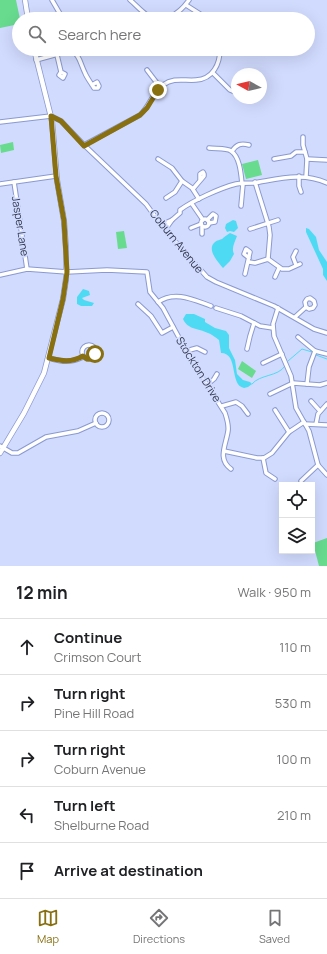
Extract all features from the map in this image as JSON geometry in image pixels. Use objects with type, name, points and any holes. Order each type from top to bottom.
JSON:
[{"type":"street","points":[[25,0],[27,12]]},
{"type":"street","points":[[52,0],[59,12]]},
{"type":"street","points":[[130,0],[144,12]]},
{"type":"street","points":[[178,12],[189,0]]},
{"type":"street","points":[[186,5],[197,12]]},
{"type":"street","points":[[0,453],[2,447],[37,388],[49,358],[63,299],[67,272],[64,221],[56,176],[51,116],[35,56]]},
{"type":"street","points":[[36,60],[53,56]]},
{"type":"street","points":[[57,56],[61,72]]},
{"type":"street","points":[[78,56],[84,72],[92,85]]},
{"type":"street","points":[[84,146],[140,115],[147,108],[160,87],[167,82],[175,80],[199,80],[213,73],[219,56]]},
{"type":"street","points":[[147,70],[160,87]]},
{"type":"street","points":[[213,73],[231,90]]},
{"type":"street","points":[[0,122],[51,116]]},
{"type":"street","name":"Coburn Avenue","points":[[51,116],[61,121],[84,146],[146,204],[165,230],[186,252],[199,270],[210,279],[278,308],[314,329],[327,333]]},
{"type":"street","points":[[302,137],[307,159],[306,177]]},
{"type":"street","points":[[232,151],[239,144],[249,145]]},
{"type":"street","points":[[209,148],[232,151]]},
{"type":"street","points":[[232,151],[240,166],[242,184],[241,206]]},
{"type":"street","points":[[274,159],[290,156],[296,152],[305,152]]},
{"type":"street","points":[[158,159],[172,168],[182,181],[193,189],[199,199]]},
{"type":"street","points":[[307,159],[327,160]]},
{"type":"street","points":[[0,184],[56,176]]},
{"type":"street","points":[[299,176],[299,186],[301,192]]},
{"type":"street","points":[[165,230],[172,220],[186,210],[186,207],[199,199],[226,188],[242,184],[299,176],[316,179],[327,183]]},
{"type":"street","points":[[193,189],[200,180]]},
{"type":"street","points":[[166,198],[176,192],[182,181]]},
{"type":"street","name":"Jasper Lane","points":[[14,182],[27,269]]},
{"type":"street","points":[[255,182],[270,235],[268,260]]},
{"type":"street","points":[[192,204],[206,221],[207,227],[202,225]]},
{"type":"street","points":[[161,225],[172,220]]},
{"type":"street","points":[[250,229],[278,220]]},
{"type":"street","points":[[191,228],[202,225],[206,221]]},
{"type":"street","points":[[202,225],[202,234]]},
{"type":"street","points":[[245,274],[249,260],[255,263],[268,260],[279,268],[289,269],[298,264],[291,254],[296,251]]},
{"type":"street","points":[[275,278],[279,268]]},
{"type":"street","points":[[0,275],[27,269],[67,272]]},
{"type":"street","name":"Stockton Drive","points":[[67,272],[107,270],[147,272],[150,292],[166,314],[186,351],[222,406],[227,417],[228,427],[224,452]]},
{"type":"street","points":[[158,302],[166,298],[176,296],[191,299],[211,306]]},
{"type":"street","points":[[138,304],[151,316],[162,334],[173,327]]},
{"type":"street","points":[[295,318],[306,307]]},
{"type":"street","points":[[216,308],[241,316],[254,323],[273,328]]},
{"type":"street","points":[[278,308],[273,328],[276,340],[293,383],[295,405],[311,437],[314,455],[318,465],[327,475]]},
{"type":"street","points":[[248,349],[254,323]]},
{"type":"street","points":[[298,337],[315,351],[327,354]]},
{"type":"street","points":[[186,351],[197,348],[202,349],[205,352]]},
{"type":"street","points":[[307,384],[309,367],[315,351]]},
{"type":"street","points":[[263,363],[282,354]]},
{"type":"street","points":[[49,358],[67,362],[83,356]]},
{"type":"street","points":[[208,384],[214,380],[217,374]]},
{"type":"street","points":[[270,394],[293,383],[320,385],[327,383]]},
{"type":"street","points":[[311,401],[320,411]]},
{"type":"street","points":[[222,406],[236,402],[242,406],[248,414]]},
{"type":"street","points":[[316,424],[320,411],[327,404]]},
{"type":"street","points":[[275,410],[289,432]]},
{"type":"street","points":[[100,413],[106,414],[109,418],[107,425],[103,427],[96,423],[95,418],[100,413]]},
{"type":"street","points":[[2,447],[12,453],[18,453],[46,437],[78,431],[96,423]]},
{"type":"street","points":[[231,469],[226,466],[223,460],[224,452],[262,458],[272,453],[289,432],[305,423],[327,425]]},
{"type":"street","points":[[262,458],[266,473],[275,479]]},
{"type":"street","points":[[301,481],[318,465]]},
{"type":"green space","points":[[0,0],[16,0],[19,12],[12,12],[12,25],[0,28]]},
{"type":"green space","points":[[13,142],[14,150],[1,153],[0,145]]},
{"type":"green space","points":[[258,160],[262,175],[246,179],[242,164]]},
{"type":"green space","points":[[124,231],[127,248],[118,249],[116,232]]},
{"type":"green space","points":[[242,361],[256,371],[252,378],[238,369]]},
{"type":"green space","points":[[327,538],[327,566],[319,566],[315,551],[315,542]]},
{"type":"water","points":[[233,220],[236,221],[238,228],[234,232],[227,232],[225,228],[226,224]]},
{"type":"water","points":[[306,228],[309,229],[316,237],[319,250],[327,262],[327,281],[323,275],[323,269],[306,232]]},
{"type":"water","points":[[230,233],[237,236],[233,247],[234,254],[223,268],[212,252],[212,248],[216,241],[222,239]]},
{"type":"water","points":[[83,289],[89,291],[90,295],[82,298],[94,303],[92,306],[81,306],[77,304],[77,297]]},
{"type":"water","points":[[186,314],[194,314],[205,319],[205,322],[215,328],[226,331],[229,335],[229,348],[235,360],[237,374],[243,380],[252,384],[244,388],[239,386],[230,358],[227,354],[221,353],[219,340],[209,333],[185,323],[183,319]]},
{"type":"waterway","points":[[288,361],[302,349],[312,352]]},
{"type":"waterway","points":[[316,355],[327,359]]},
{"type":"waterway","points":[[252,384],[255,381],[282,370],[285,366]]},
{"type":"route","points":[[95,354],[91,359],[87,359],[83,356],[67,362],[49,358],[66,285],[67,272],[64,221],[56,176],[51,116],[61,121],[84,146],[144,112],[158,90]]}]
